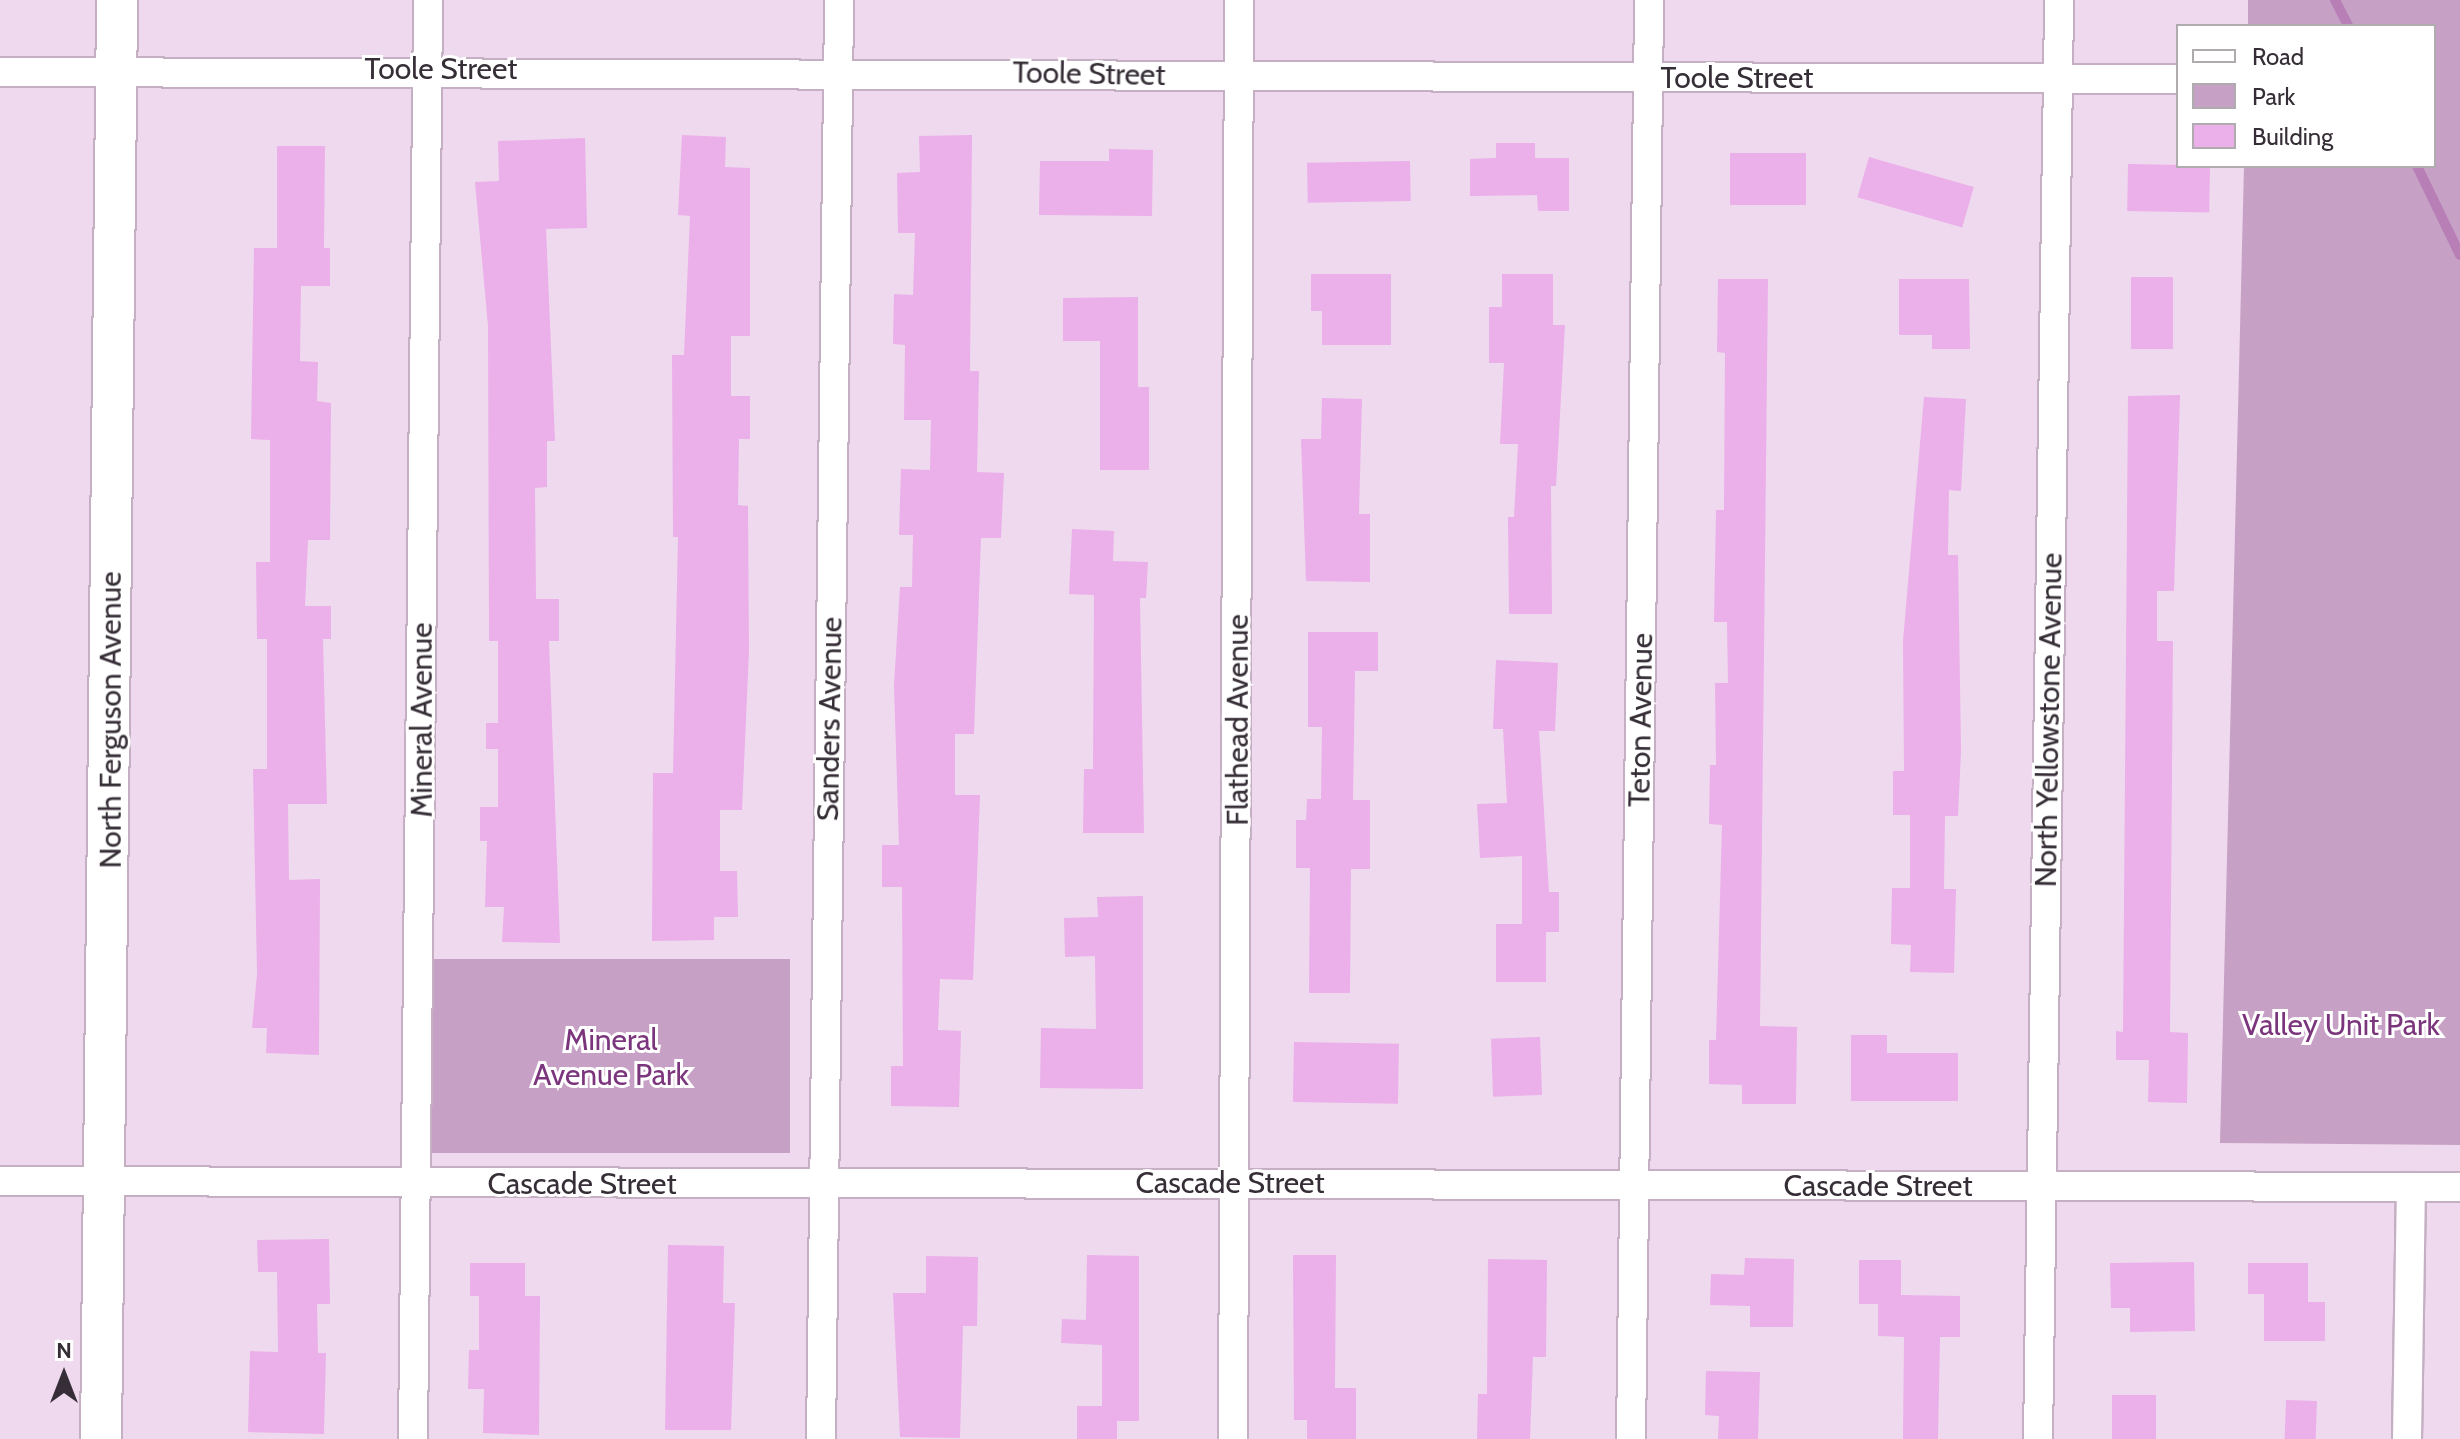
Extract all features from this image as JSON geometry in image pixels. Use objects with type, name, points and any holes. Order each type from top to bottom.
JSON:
[{"type":"street","name":"North Ferguson Avenue","points":[[101,1439],[108,1182],[117,0]]},
{"type":"street","name":"Mineral Avenue","points":[[413,1439],[428,0]]},
{"type":"street","name":"Sanders Avenue","points":[[821,1439],[839,0]]},
{"type":"street","name":"Flathead Avenue","points":[[1233,1439],[1238,1182],[1239,0]]},
{"type":"street","name":"Teton Avenue","points":[[1631,1439],[1649,0]]},
{"type":"street","name":"North Yellowstone Avenue","points":[[2038,1439],[2059,0]]},
{"type":"street","name":"Toole Street","points":[[0,72],[427,69],[1648,79],[2176,79]]},
{"type":"street","name":"Cascade Street","points":[[0,1181],[418,1186],[1238,1182],[2460,1187]]},
{"type":"street","points":[[2407,1439],[2411,1187]]},
{"type":"green space","name":"Valley Unit Park","points":[[2248,0],[2460,0],[2460,1145],[2220,1143],[2244,168],[2436,168],[2436,24],[2248,24]]},
{"type":"green space","name":"Mineral Avenue Park","points":[[431,959],[790,959],[790,1153],[431,1153]]},
{"type":"building","points":[[682,135],[726,137],[725,167],[750,168],[750,336],[731,336],[731,396],[750,396],[750,439],[739,439],[738,505],[748,506],[749,651],[742,810],[720,810],[720,871],[737,871],[738,917],[714,917],[714,940],[652,941],[653,773],[673,773],[678,537],[673,537],[672,355],[684,355],[690,216],[678,215]]},
{"type":"building","points":[[972,135],[970,371],[979,371],[977,472],[1004,473],[1001,538],[981,538],[974,734],[955,734],[955,795],[980,795],[973,980],[940,979],[938,1030],[961,1031],[959,1107],[891,1106],[891,1066],[903,1066],[902,887],[882,887],[882,845],[899,845],[894,685],[900,587],[912,587],[913,535],[899,535],[901,469],[930,470],[931,420],[904,420],[905,345],[893,344],[894,294],[913,295],[915,233],[898,233],[897,173],[920,172],[919,136]]},
{"type":"building","points":[[585,138],[587,228],[546,229],[555,441],[547,441],[547,487],[535,488],[536,599],[559,599],[559,641],[549,641],[560,943],[502,942],[504,907],[485,907],[487,841],[480,841],[480,807],[498,807],[498,749],[486,749],[486,723],[498,723],[498,641],[489,641],[488,326],[475,182],[499,181],[498,141]]},
{"type":"building","points":[[1496,143],[1535,143],[1535,158],[1569,158],[1569,211],[1538,211],[1537,195],[1470,196],[1470,159],[1496,158]]},
{"type":"building","points":[[277,146],[325,146],[324,248],[330,248],[330,286],[301,286],[300,361],[318,362],[317,401],[331,403],[330,540],[308,540],[305,606],[331,606],[331,639],[323,639],[327,804],[288,804],[289,880],[320,879],[319,1055],[266,1053],[267,1028],[252,1028],[257,974],[253,769],[267,769],[267,639],[257,639],[256,562],[270,562],[270,440],[251,439],[254,248],[277,248]]},
{"type":"building","points":[[1109,149],[1153,150],[1152,216],[1039,215],[1040,161],[1109,161]]},
{"type":"building","points":[[1730,153],[1806,153],[1806,205],[1730,205]]},
{"type":"building","points":[[1869,157],[1974,187],[1962,227],[1857,197]]},
{"type":"building","points":[[1410,161],[1411,201],[1308,203],[1307,163]]},
{"type":"building","points":[[2128,164],[2210,168],[2209,212],[2127,211]]},
{"type":"building","points":[[1311,274],[1391,274],[1391,345],[1322,345],[1322,311],[1311,311]]},
{"type":"building","points":[[1502,274],[1553,274],[1553,325],[1565,325],[1556,486],[1551,486],[1552,614],[1509,614],[1508,517],[1514,517],[1518,444],[1500,444],[1504,363],[1489,363],[1489,307],[1502,307]]},
{"type":"building","points":[[2131,277],[2173,277],[2173,349],[2131,349]]},
{"type":"building","points":[[1718,279],[1768,279],[1760,1026],[1797,1027],[1796,1104],[1742,1104],[1742,1085],[1709,1084],[1709,1040],[1716,1040],[1722,825],[1709,824],[1710,765],[1716,765],[1715,683],[1728,683],[1727,622],[1714,622],[1716,510],[1724,510],[1725,353],[1717,352]]},
{"type":"building","points":[[1899,279],[1969,279],[1970,349],[1932,349],[1932,335],[1899,335]]},
{"type":"building","points":[[1138,297],[1138,387],[1149,387],[1149,470],[1100,470],[1100,341],[1063,341],[1063,298]]},
{"type":"building","points":[[2180,395],[2174,591],[2157,591],[2157,641],[2173,641],[2170,1032],[2188,1033],[2187,1103],[2148,1102],[2149,1060],[2116,1060],[2116,1031],[2123,1032],[2128,396]]},
{"type":"building","points":[[1924,397],[1966,399],[1961,491],[1949,490],[1948,555],[1958,555],[1961,751],[1958,816],[1945,816],[1944,889],[1956,889],[1954,973],[1910,972],[1911,945],[1891,944],[1892,888],[1910,888],[1910,815],[1893,815],[1893,771],[1904,771],[1903,641]]},
{"type":"building","points":[[1322,398],[1362,399],[1359,514],[1370,514],[1370,582],[1306,581],[1301,439],[1321,439]]},
{"type":"building","points":[[1072,529],[1114,531],[1113,561],[1148,562],[1146,598],[1140,598],[1144,833],[1083,833],[1084,769],[1093,769],[1094,595],[1069,594]]},
{"type":"building","points":[[1308,632],[1378,632],[1378,671],[1355,671],[1353,800],[1370,800],[1370,869],[1351,869],[1350,993],[1309,993],[1310,868],[1296,868],[1296,820],[1306,820],[1307,799],[1321,799],[1322,727],[1308,727]]},
{"type":"building","points":[[1496,660],[1558,663],[1555,731],[1539,731],[1549,892],[1559,892],[1559,932],[1546,932],[1546,982],[1496,982],[1496,924],[1522,924],[1522,856],[1480,858],[1477,804],[1507,803],[1503,729],[1493,729]]},
{"type":"building","points":[[1143,896],[1143,1089],[1040,1088],[1041,1028],[1096,1029],[1095,956],[1065,957],[1064,918],[1098,917],[1097,897]]},
{"type":"building","points":[[1851,1035],[1887,1035],[1887,1053],[1958,1053],[1958,1101],[1851,1101]]},
{"type":"building","points":[[1540,1037],[1542,1095],[1493,1097],[1491,1039]]},
{"type":"building","points":[[1294,1042],[1399,1044],[1398,1104],[1293,1102]]},
{"type":"building","points":[[329,1239],[330,1304],[317,1304],[318,1353],[326,1353],[324,1434],[248,1432],[250,1351],[278,1352],[277,1272],[258,1272],[257,1240]]},
{"type":"building","points":[[668,1245],[724,1246],[723,1303],[735,1303],[731,1430],[665,1430]]},
{"type":"building","points":[[1087,1255],[1139,1256],[1139,1421],[1117,1421],[1117,1439],[1077,1439],[1077,1406],[1102,1406],[1102,1345],[1061,1343],[1062,1319],[1086,1320]]},
{"type":"building","points":[[1293,1255],[1336,1255],[1335,1388],[1356,1388],[1356,1439],[1307,1439],[1307,1420],[1294,1420]]},
{"type":"building","points":[[926,1256],[978,1257],[977,1326],[963,1326],[960,1438],[900,1437],[893,1293],[926,1293]]},
{"type":"building","points":[[1745,1258],[1794,1259],[1793,1327],[1750,1327],[1750,1306],[1710,1305],[1711,1274],[1744,1275]]},
{"type":"building","points":[[1488,1259],[1547,1260],[1546,1357],[1533,1357],[1530,1439],[1477,1439],[1478,1394],[1487,1394]]},
{"type":"building","points":[[1859,1260],[1901,1260],[1901,1295],[1960,1296],[1960,1337],[1940,1337],[1938,1439],[1903,1439],[1904,1337],[1878,1336],[1878,1304],[1859,1304]]},
{"type":"building","points":[[2194,1262],[2195,1331],[2130,1332],[2130,1308],[2111,1308],[2110,1263]]},
{"type":"building","points":[[470,1263],[525,1263],[525,1296],[540,1296],[539,1435],[483,1433],[484,1389],[468,1389],[469,1350],[479,1350],[479,1296],[470,1296]]},
{"type":"building","points":[[2248,1263],[2308,1263],[2308,1302],[2325,1302],[2325,1341],[2264,1341],[2264,1294],[2248,1294]]},
{"type":"building","points":[[1706,1371],[1760,1372],[1758,1439],[1718,1439],[1719,1416],[1705,1415]]},
{"type":"building","points":[[2112,1395],[2156,1395],[2156,1439],[2112,1439]]},
{"type":"building","points":[[2286,1400],[2317,1401],[2316,1439],[2285,1439]]},
{"type":"waterway","points":[[2335,0],[2347,24]]},
{"type":"waterway","points":[[2418,168],[2460,255]]}]
